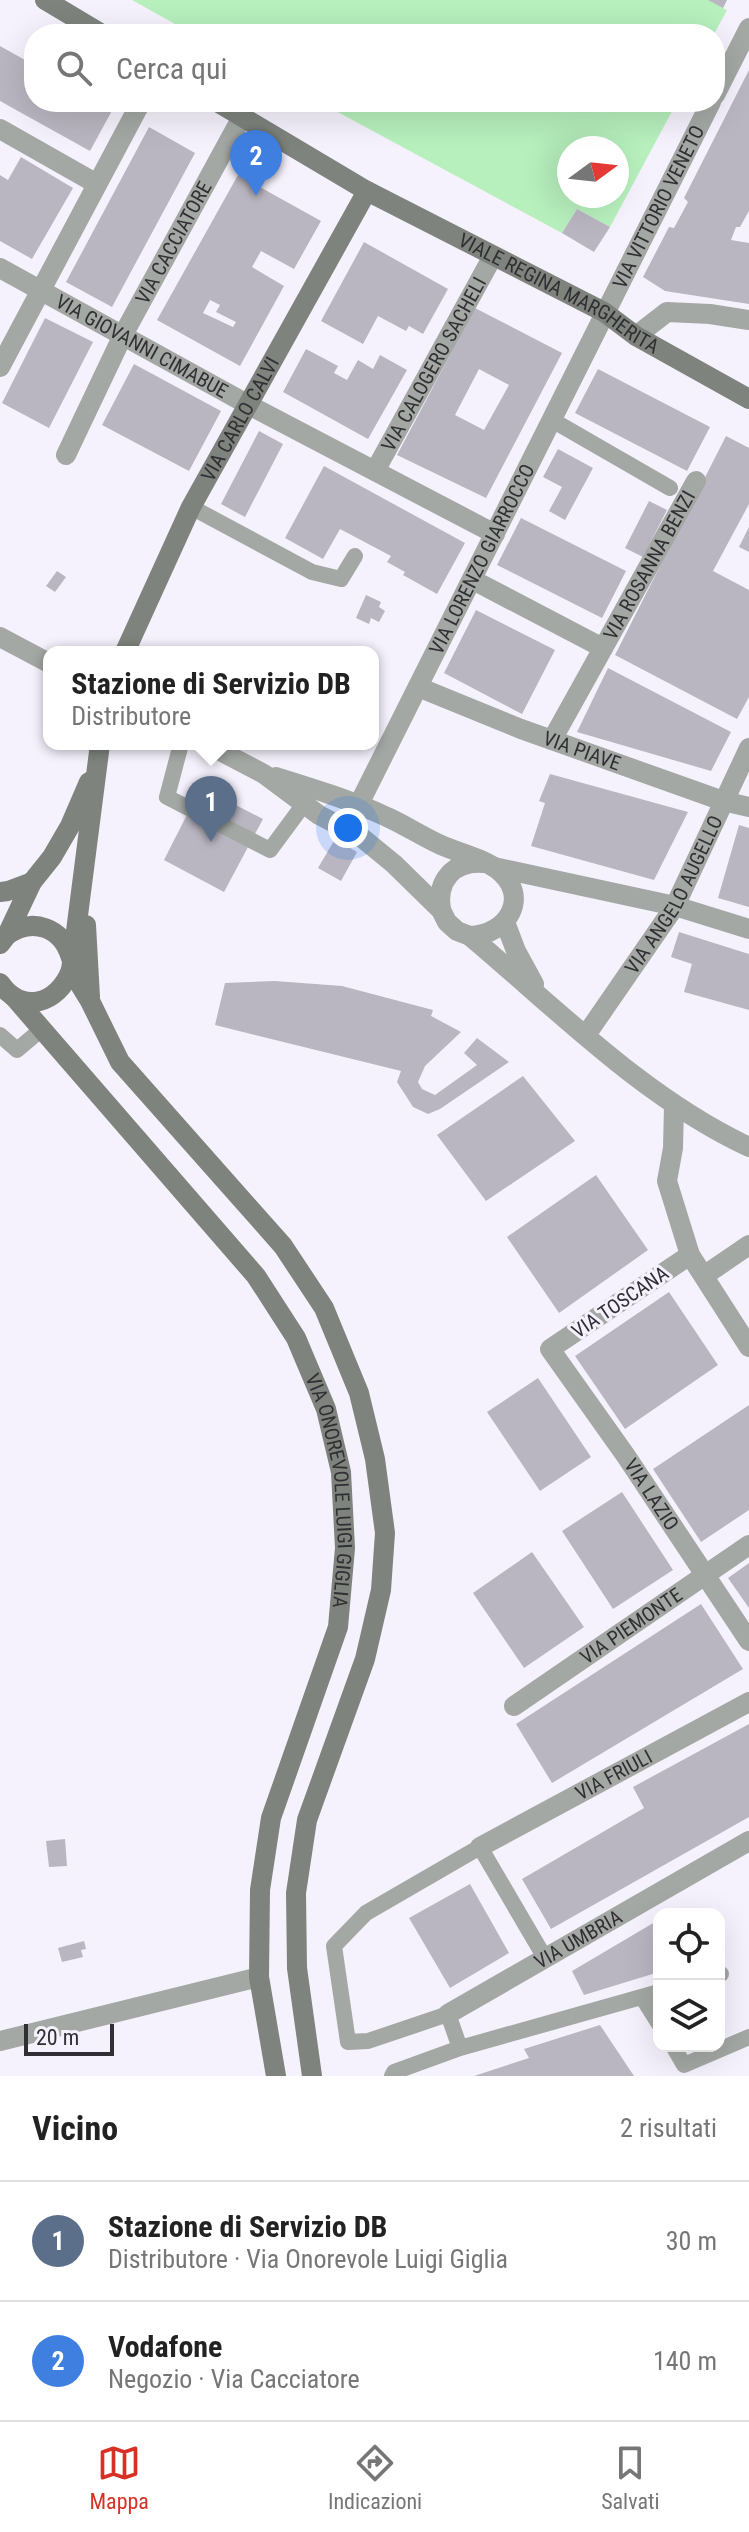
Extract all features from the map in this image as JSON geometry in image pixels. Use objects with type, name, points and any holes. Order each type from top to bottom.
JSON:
[{"type":"main road","points":[[45,0],[85,24]]},
{"type":"main road","name":"VIALE REGINA MARGHERITA","points":[[234,112],[367,191],[604,312],[636,336],[749,399]]},
{"type":"main road","name":"VIA CARLO CALVI","points":[[128,646],[191,507],[367,191]]},
{"type":"main road","points":[[7,990],[25,1001],[49,999],[59,992],[71,964],[99,754]]},
{"type":"main road","points":[[4,940],[9,905],[52,857],[70,826],[99,754]]},
{"type":"main road","points":[[87,862],[86,957],[90,1001]]},
{"type":"main road","points":[[0,892],[32,882]]},
{"type":"main road","name":"VIA ONOREVOLE LUIGI GIGLIA","points":[[9,905],[61,937],[68,947],[71,964],[120,1062],[283,1246],[324,1308],[359,1393],[375,1459],[385,1533],[381,1590],[365,1659],[307,1820],[296,1893],[297,1968],[312,2076]]},
{"type":"main road","points":[[4,940],[17,929],[40,926]]},
{"type":"main road","name":"VIA ONOREVOLE LUIGI GIGLIA","points":[[7,990],[43,1028],[264,1289],[296,1338],[326,1409],[341,1472],[345,1548],[338,1627],[271,1818],[260,1890],[259,1977],[276,2076]]},
{"type":"street","points":[[725,75],[749,28]]},
{"type":"street","points":[[0,367],[136,112]]},
{"type":"street","name":"VIA VITTORIO VENETO","points":[[604,312],[706,112]]},
{"type":"street","name":"VIA CACCIATORE","points":[[66,455],[123,335],[242,117]]},
{"type":"street","points":[[0,129],[97,184]]},
{"type":"street","name":"VIA CALOGERO SACHELI","points":[[375,471],[493,256]]},
{"type":"street","name":"VIA GIOVANNI CIMABUE","points":[[0,268],[247,404],[495,534]]},
{"type":"street","name":"VIA LORENZO GIARROCCO","points":[[359,804],[604,312]]},
{"type":"street","points":[[636,336],[667,312],[749,320]]},
{"type":"street","name":"VIA ROSANNA BENZI","points":[[552,740],[696,481]]},
{"type":"street","name":"VIA ROSANNA BENZI","points":[[473,580],[603,648]]},
{"type":"street","points":[[0,637],[43,660]]},
{"type":"street","name":"VIA PIAVE","points":[[418,687],[552,740],[723,801],[749,807]]},
{"type":"street","name":"VIA ANGELO AUGELLO","points":[[586,1035],[675,906],[749,748]]},
{"type":"street","points":[[218,750],[264,774],[304,804],[372,846],[441,910]]},
{"type":"street","points":[[264,774],[359,804],[504,875],[513,897],[512,910],[495,931],[470,936]]},
{"type":"street","points":[[749,929],[675,906],[471,862],[450,873],[442,884],[439,897],[447,922],[457,931],[470,936],[674,1105],[724,1136],[749,1147]]},
{"type":"street","points":[[505,922],[516,951],[539,994]]},
{"type":"street","points":[[674,1105],[673,1148],[667,1181],[690,1255],[749,1347]]},
{"type":"street","points":[[705,1275],[749,1245]]},
{"type":"street","name":"VIA TOSCANA","points":[[550,1349],[690,1255]]},
{"type":"street","name":"VIA LAZIO","points":[[550,1349],[749,1641]]},
{"type":"street","name":"VIA PIEMONTE","points":[[514,1706],[749,1545]]},
{"type":"street","name":"VIA FRIULI","points":[[480,1847],[749,1702]]},
{"type":"street","name":"VIA UMBRIA","points":[[448,2014],[749,1841]]},
{"type":"street","points":[[0,2041],[259,1977]]},
{"type":"lane","points":[[552,420],[670,488]]},
{"type":"lane","points":[[191,507],[312,572],[341,579],[355,556]]},
{"type":"lane","points":[[179,750],[167,797],[270,850],[304,804]]},
{"type":"lane","points":[[0,1035],[17,1050],[43,1028]]},
{"type":"lane","points":[[460,2048],[448,2014],[368,2041],[348,2042],[334,1946],[366,1913],[480,1847],[545,1958]]},
{"type":"lane","points":[[392,2076],[394,2072],[460,2048],[653,1994]]},
{"type":"lane","points":[[642,1997],[653,2014]]},
{"type":"lane","points":[[725,2047],[749,2037]]},
{"type":"lane","points":[[676,2052],[684,2065],[714,2052]]},
{"type":"green space","points":[[132,0],[727,0],[723,8],[727,10],[719,24],[175,24]]},
{"type":"green space","points":[[338,112],[672,112],[629,192],[629,136],[557,136],[557,208],[620,208],[610,227],[577,209],[562,233]]},
{"type":"building","points":[[708,0],[727,0],[723,8]]},
{"type":"building","points":[[0,46],[24,59],[24,112],[111,112],[90,151],[0,101]]},
{"type":"building","points":[[749,70],[749,211],[740,227],[736,227],[731,240],[749,243],[749,304],[665,291],[643,277],[669,227],[674,228],[688,202],[684,198]]},
{"type":"building","points":[[149,127],[195,153],[112,307],[66,282]]},
{"type":"building","points":[[21,157],[73,188],[32,259],[0,241],[0,175],[8,180]]},
{"type":"building","points":[[238,175],[321,221],[294,269],[261,251],[252,267],[284,286],[240,366],[157,320]],"holes":[[[210,300],[220,305],[216,312],[236,322],[233,327],[203,313]]]},
{"type":"building","points":[[577,209],[610,227],[594,252],[562,233]]},
{"type":"building","points":[[364,242],[448,289],[423,334],[409,326],[406,331],[378,316],[363,344],[321,321]]},
{"type":"building","points":[[475,308],[562,353],[486,498],[397,455]],"holes":[[[479,369],[509,385],[484,430],[455,415]]]},
{"type":"building","points":[[45,318],[93,342],[49,428],[2,403]]},
{"type":"building","points":[[306,349],[338,366],[334,373],[347,380],[358,360],[373,369],[380,355],[407,370],[368,439],[283,392]]},
{"type":"building","points":[[134,364],[221,411],[189,471],[102,425]]},
{"type":"building","points":[[598,369],[710,427],[687,471],[575,413]]},
{"type":"building","points":[[259,431],[283,444],[245,517],[221,504]]},
{"type":"building","points":[[726,436],[749,448],[749,504],[713,571],[749,590],[749,697],[737,719],[615,655]]},
{"type":"building","points":[[558,449],[593,468],[565,520],[549,511],[562,487],[543,477]]},
{"type":"building","points":[[324,466],[465,543],[437,594],[387,562],[391,556],[340,529],[323,559],[285,538]]},
{"type":"building","points":[[649,501],[667,510],[643,557],[625,548]]},
{"type":"building","points":[[521,518],[626,571],[602,618],[497,565]]},
{"type":"building","points":[[749,527],[749,552],[739,547]]},
{"type":"building","points":[[57,571],[66,577],[55,592],[46,586]]},
{"type":"building","points":[[366,595],[381,602],[379,607],[385,611],[379,622],[371,618],[369,624],[356,618]]},
{"type":"building","points":[[476,610],[555,650],[522,714],[444,673]]},
{"type":"building","points":[[608,668],[731,732],[711,771],[577,732]]},
{"type":"building","points":[[550,774],[688,812],[654,880],[531,846],[545,803],[539,801]]},
{"type":"building","points":[[201,787],[263,819],[224,892],[164,860]]},
{"type":"building","points":[[739,825],[749,828],[749,907],[718,898]]},
{"type":"building","points":[[335,839],[357,852],[341,881],[318,868]]},
{"type":"building","points":[[679,932],[749,954],[749,1010],[684,992],[692,964],[671,957]]},
{"type":"building","points":[[275,981],[342,986],[433,1010],[431,1016],[461,1032],[425,1066],[418,1082],[422,1089],[435,1095],[477,1065],[464,1053],[477,1038],[509,1062],[428,1114],[413,1107],[397,1082],[401,1071],[215,1025],[225,983]]},
{"type":"building","points":[[523,1076],[575,1141],[486,1201],[437,1135]]},
{"type":"building","points":[[596,1175],[648,1250],[559,1313],[507,1237]]},
{"type":"building","points":[[669,1292],[718,1365],[625,1429],[575,1356]]},
{"type":"building","points":[[538,1378],[591,1457],[540,1491],[487,1412]]},
{"type":"building","points":[[749,1405],[749,1510],[701,1542],[653,1469]]},
{"type":"building","points":[[622,1492],[673,1570],[613,1609],[562,1531]]},
{"type":"building","points":[[532,1552],[584,1627],[524,1668],[473,1593]]},
{"type":"building","points":[[749,1563],[749,1608],[728,1578]]},
{"type":"building","points":[[701,1604],[743,1669],[552,1783],[516,1724]]},
{"type":"building","points":[[749,1724],[749,1817],[551,1929],[522,1879],[644,1808],[633,1787]]},
{"type":"building","points":[[65,1839],[67,1866],[49,1867],[46,1841]]},
{"type":"building","points":[[470,1884],[509,1953],[450,1988],[409,1918]]},
{"type":"building","points":[[653,1923],[653,1974],[584,1995],[572,1971]]},
{"type":"building","points":[[84,1941],[86,1949],[81,1950],[83,1957],[62,1962],[58,1948]]},
{"type":"building","points":[[600,2025],[634,2076],[474,2076],[529,2058],[524,2049]]},
{"type":"place","name":"Vodafone","points":[[256,196]]},
{"type":"place","name":"Stazione di Servizio DB","points":[[211,842]]}]
